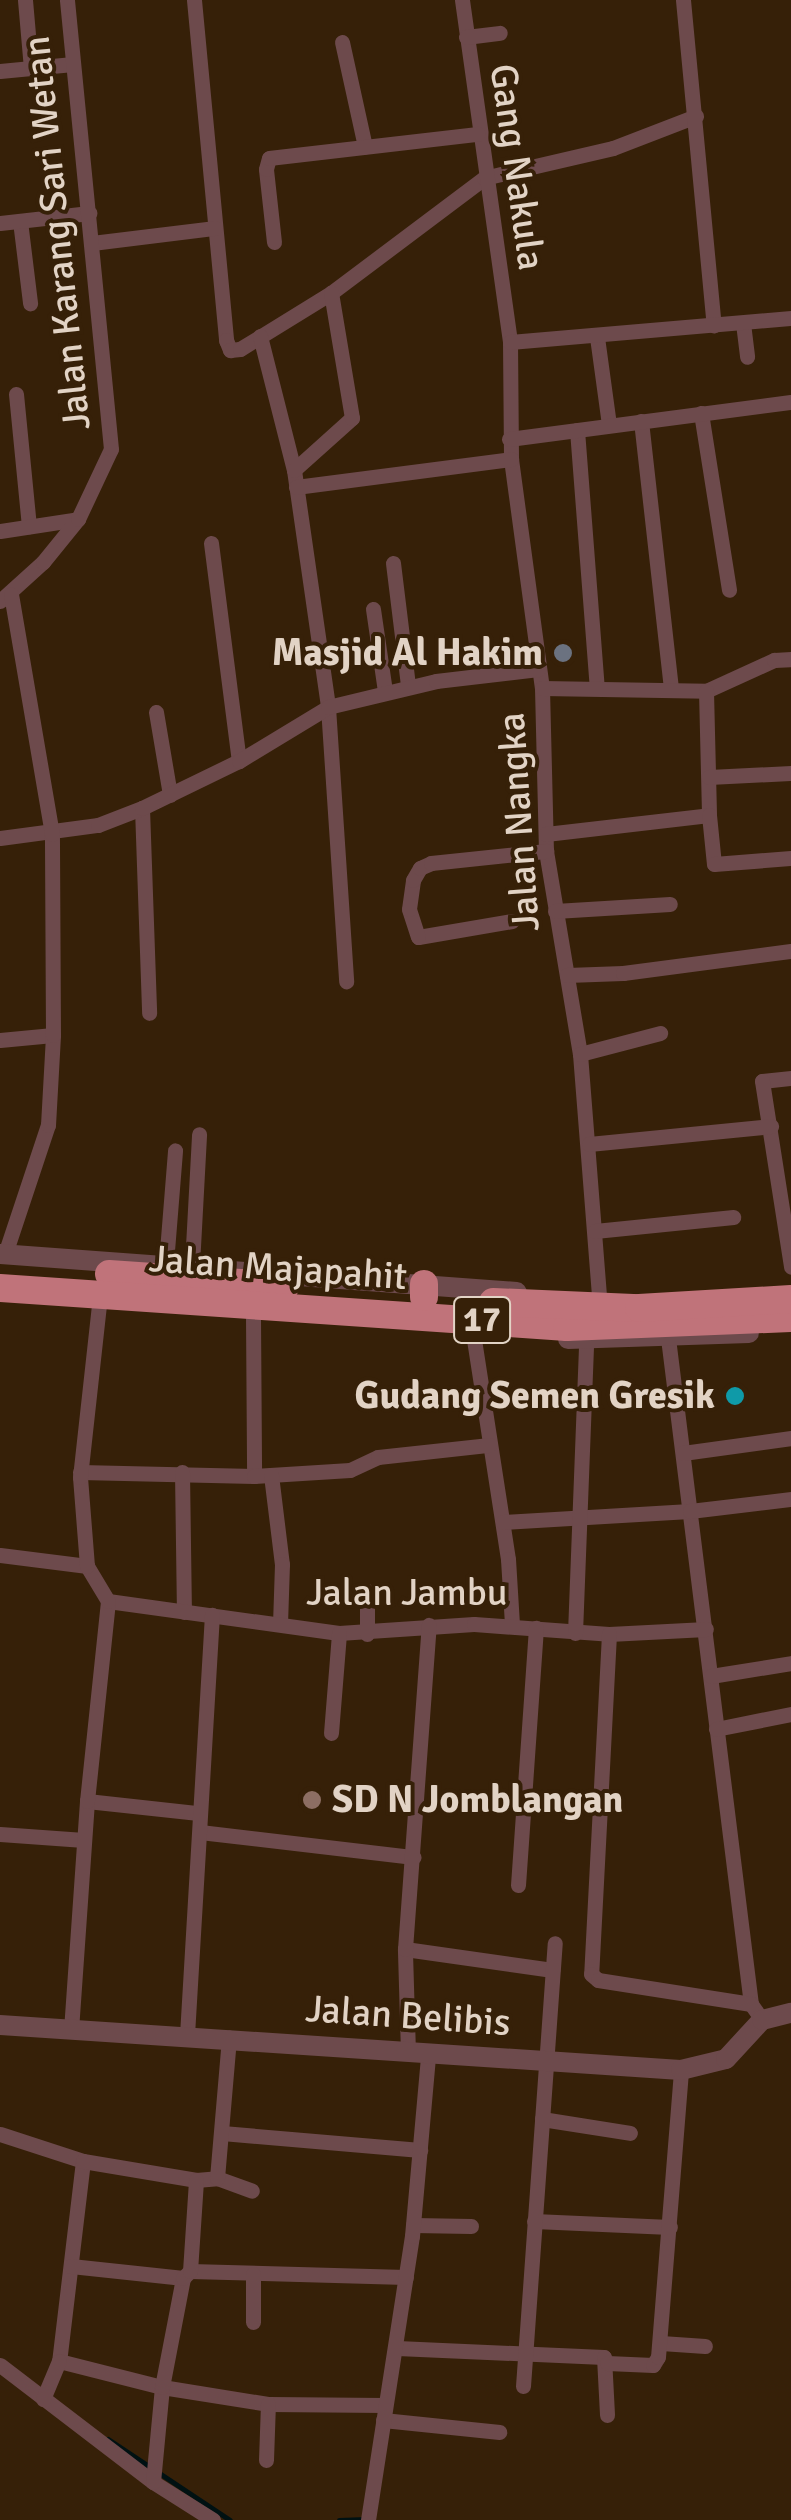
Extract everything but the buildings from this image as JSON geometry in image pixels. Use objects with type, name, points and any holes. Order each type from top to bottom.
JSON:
[{"type":"highway","name":"Jalan Majapahit","points":[[2,1259],[177,1276],[567,1326],[641,1327],[791,1318]]},
{"type":"highway","name":"Jalan Majapahit","points":[[0,1288],[177,1276],[424,1290],[582,1308],[791,1298]]},
{"type":"street","points":[[25,0],[30,68]]},
{"type":"street","name":"Jalan Karang Sari Wetan","points":[[6,597],[78,518],[100,479],[111,440],[66,0]]},
{"type":"street","points":[[194,0],[227,346],[235,350],[331,293],[484,178],[612,148],[696,116]]},
{"type":"street","name":"Gang Nakula","points":[[462,0],[510,342]]},
{"type":"street","points":[[683,0],[714,326]]},
{"type":"street","points":[[466,36],[500,33]]},
{"type":"street","points":[[342,42],[365,147]]},
{"type":"street","points":[[0,71],[73,64]]},
{"type":"street","points":[[274,242],[266,169],[269,158],[478,134]]},
{"type":"street","points":[[0,223],[89,213]]},
{"type":"street","points":[[20,220],[30,304]]},
{"type":"street","points":[[92,243],[214,228]]},
{"type":"street","points":[[295,478],[352,418],[331,293]]},
{"type":"street","points":[[510,342],[791,318]]},
{"type":"street","points":[[743,323],[747,357]]},
{"type":"street","points":[[260,336],[295,478],[328,706],[346,981]]},
{"type":"street","points":[[597,337],[609,426]]},
{"type":"street","name":"Jalan Nangka","points":[[510,342],[510,459],[542,688],[546,843],[580,1054],[600,1296]]},
{"type":"street","points":[[16,394],[30,526]]},
{"type":"street","points":[[509,439],[791,402]]},
{"type":"street","points":[[702,413],[729,590]]},
{"type":"street","points":[[641,421],[670,690]]},
{"type":"street","points":[[577,430],[597,686]]},
{"type":"street","points":[[295,478],[510,459]]},
{"type":"street","points":[[0,531],[78,518]]},
{"type":"street","points":[[211,543],[238,761]]},
{"type":"street","points":[[393,563],[408,686]]},
{"type":"street","points":[[2,1259],[48,1125],[53,1035],[52,834],[6,597]]},
{"type":"street","points":[[374,609],[384,692]]},
{"type":"street","points":[[542,688],[597,686],[706,691],[774,660],[791,659]]},
{"type":"street","points":[[0,838],[98,825],[142,808],[238,761],[328,706],[408,686],[538,669]]},
{"type":"street","points":[[706,691],[714,864],[791,858]]},
{"type":"street","points":[[156,712],[170,795]]},
{"type":"street","points":[[708,777],[791,774]]},
{"type":"street","points":[[142,808],[148,1013]]},
{"type":"street","points":[[512,921],[418,937],[409,909],[413,880],[420,868],[430,863],[709,815]]},
{"type":"street","points":[[554,911],[670,904]]},
{"type":"street","points":[[567,975],[637,971],[791,951]]},
{"type":"street","points":[[580,1054],[660,1033]]},
{"type":"street","points":[[0,1040],[53,1035]]},
{"type":"street","points":[[791,1078],[762,1081],[791,1266]]},
{"type":"street","points":[[589,1144],[771,1126]]},
{"type":"street","points":[[177,1276],[199,1134]]},
{"type":"street","points":[[175,1150],[177,1276]]},
{"type":"street","points":[[595,1231],[733,1217]]},
{"type":"street","points":[[424,1290],[600,1296],[791,1287]]},
{"type":"street","points":[[0,1300],[586,1340],[791,1330]]},
{"type":"street","points":[[70,2030],[86,1801],[108,1600],[87,1566],[80,1472],[98,1305]]},
{"type":"street","points":[[252,1317],[263,1476],[282,1564],[280,1624]]},
{"type":"street","points":[[473,1334],[503,1522],[512,1624]]},
{"type":"street","points":[[668,1338],[756,2012]]},
{"type":"street","points":[[575,1633],[586,1340]]},
{"type":"street","points":[[683,1453],[791,1438]]},
{"type":"street","points":[[80,1472],[263,1476],[350,1470],[378,1457],[490,1445]]},
{"type":"street","points":[[182,1472],[184,1612]]},
{"type":"street","points":[[503,1522],[690,1511],[791,1499]]},
{"type":"street","points":[[0,1555],[87,1566]]},
{"type":"street","points":[[367,1634],[368,1591]]},
{"type":"street","name":"Jalan Jambu","points":[[108,1600],[339,1633],[367,1634],[429,1625],[512,1624],[609,1634],[706,1629]]},
{"type":"street","points":[[188,2034],[212,1615]]},
{"type":"street","points":[[372,2517],[420,2150],[418,2054],[404,1949],[429,1625]]},
{"type":"street","points":[[518,1885],[536,1628]]},
{"type":"street","points":[[331,1733],[339,1633]]},
{"type":"street","points":[[609,1634],[590,1968],[598,1980],[756,2012],[791,2013]]},
{"type":"street","points":[[711,1676],[791,1662]]},
{"type":"street","points":[[716,1728],[791,1714]]},
{"type":"street","points":[[86,1801],[198,1814]]},
{"type":"street","points":[[200,1832],[414,1857]]},
{"type":"street","points":[[0,1834],[84,1840]]},
{"type":"street","points":[[523,2386],[555,1943]]},
{"type":"street","points":[[404,1949],[553,1970]]},
{"type":"street","name":"Jalan Belibis","points":[[0,2025],[188,2034],[418,2054],[682,2070],[726,2059],[756,2012]]},
{"type":"street","points":[[217,2178],[229,2038]]},
{"type":"street","points":[[397,2348],[600,2356],[608,2363],[652,2365],[662,2344],[682,2070]]},
{"type":"street","points":[[542,2119],[630,2133]]},
{"type":"street","points":[[222,2133],[420,2150]]},
{"type":"street","points":[[0,2134],[83,2161],[196,2180],[217,2178],[252,2191]]},
{"type":"street","points":[[44,2399],[59,2361],[83,2161]]},
{"type":"street","points":[[153,2482],[162,2387],[186,2274],[196,2180]]},
{"type":"street","points":[[534,2221],[670,2227]]},
{"type":"street","points":[[413,2224],[472,2226]]},
{"type":"street","points":[[70,2266],[186,2274],[406,2277]]},
{"type":"street","points":[[253,2274],[254,2322]]},
{"type":"street","points":[[662,2344],[705,2346]]},
{"type":"street","points":[[59,2361],[162,2387],[268,2404],[384,2413],[500,2432]]},
{"type":"street","points":[[607,2415],[608,2363]]},
{"type":"street","points":[[0,2365],[153,2482],[212,2520]]},
{"type":"street","points":[[266,2460],[268,2404]]},
{"type":"waterway","points":[[108,2439],[230,2520]]},
{"type":"waterway","points":[[339,2520],[366,2519]]},
{"type":"place","name":"Masjid Al Hakim","points":[[563,653]]},
{"type":"place","name":"Gudang Semen Gresik","points":[[735,1396]]},
{"type":"place","name":"SD N Jomblangan","points":[[312,1800]]}]
